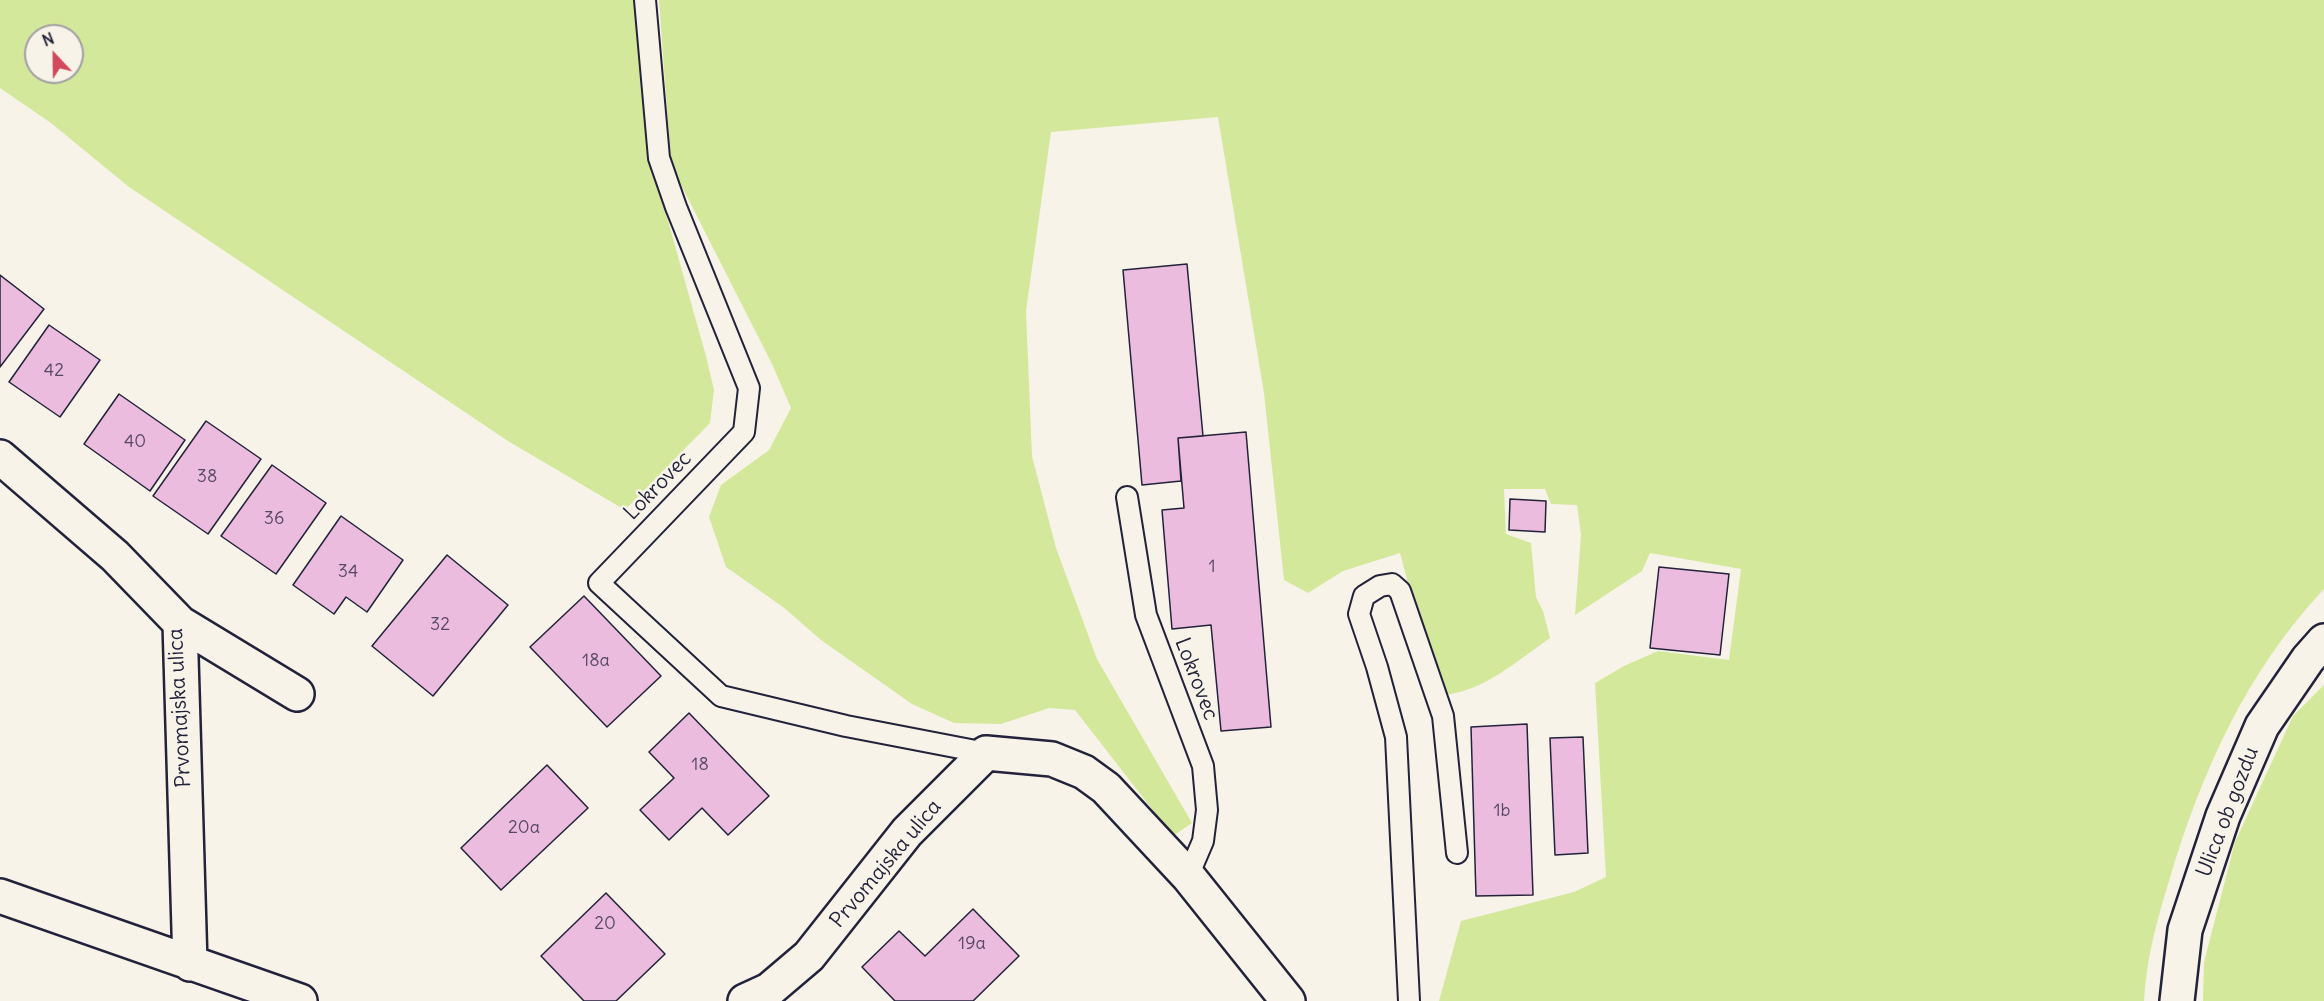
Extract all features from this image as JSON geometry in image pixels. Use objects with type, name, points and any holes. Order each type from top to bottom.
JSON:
[{"type":"street","name":"Prvomajska ulica","points":[[0,457],[115,556],[180,623],[190,964]]},
{"type":"street","points":[[180,623],[297,694]]},
{"type":"street","name":"Ulica ob gozdu","points":[[2177,1001],[2185,930],[2223,816],[2262,726],[2308,658],[2324,641]]},
{"type":"street","points":[[986,753],[1052,759],[1084,772],[1106,788],[1188,876],[1288,1001]]},
{"type":"street","name":"Prvomajska ulica","points":[[764,997],[809,956],[907,832],[986,753]]},
{"type":"street","points":[[0,896],[300,1001]]},
{"type":"lane","name":"Lokrovec","points":[[645,0],[659,158],[676,207],[749,388],[744,432],[599,583],[721,696],[846,726],[986,753]]},
{"type":"lane","name":"Lokrovec","points":[[1127,497],[1146,615],[1203,766],[1207,810],[1203,841],[1188,876]]},
{"type":"lane","points":[[1409,1001],[1396,737],[1377,667],[1359,614],[1364,596],[1380,586],[1392,584],[1400,591],[1443,716],[1457,853]]},
{"type":"green space","points":[[0,0],[635,0],[650,157],[714,390],[710,423],[625,510],[508,441],[129,187],[51,123],[0,88]]},
{"type":"green space","points":[[659,0],[2324,0],[2324,589],[2271,654],[2249,689],[2212,763],[2196,801],[2160,910],[2150,955],[2144,1001],[1439,1001],[1461,921],[1574,892],[1606,877],[1595,683],[1624,666],[1658,651],[1729,660],[1741,569],[1650,553],[1642,571],[1575,615],[1581,535],[1577,505],[1551,504],[1545,489],[1504,489],[1506,534],[1531,543],[1536,597],[1543,611],[1550,638],[1500,674],[1472,688],[1443,695],[1430,665],[1400,553],[1343,571],[1308,593],[1284,580],[1264,393],[1218,117],[1051,132],[1026,311],[1032,456],[1056,548],[1097,659],[1192,823],[1173,836],[1075,710],[1049,708],[1001,724],[954,723],[912,704],[821,640],[783,607],[726,567],[709,517],[721,485],[769,450],[791,408],[772,364],[671,165]]},
{"type":"green space","points":[[2324,685],[2324,1001],[2203,1001],[2204,962],[2235,842],[2293,716]]},
{"type":"building","points":[[1187,264],[1203,436],[1178,438],[1181,481],[1142,485],[1123,270]]},
{"type":"building","points":[[0,275],[44,309],[0,367]]},
{"type":"building","points":[[49,325],[100,360],[60,417],[9,382]]},
{"type":"building","points":[[119,394],[185,440],[150,491],[84,444]]},
{"type":"building","points":[[206,421],[261,459],[208,534],[153,496]]},
{"type":"building","points":[[1246,432],[1271,727],[1221,731],[1211,625],[1172,629],[1162,510],[1184,508],[1178,438]]},
{"type":"building","points":[[272,465],[326,503],[276,574],[221,536]]},
{"type":"building","points":[[1510,499],[1546,501],[1545,532],[1509,530]]},
{"type":"building","points":[[341,516],[403,560],[367,612],[346,597],[334,614],[293,585]]},
{"type":"building","points":[[447,555],[508,605],[433,696],[372,646]]},
{"type":"building","points":[[1659,567],[1729,574],[1720,655],[1650,648]]},
{"type":"building","points":[[584,596],[661,676],[607,727],[530,647]]},
{"type":"building","points":[[689,713],[769,796],[728,835],[702,808],[669,840],[640,810],[674,778],[649,752]]},
{"type":"building","points":[[1527,724],[1533,895],[1476,896],[1471,727]]},
{"type":"building","points":[[1583,737],[1588,853],[1555,855],[1550,738]]},
{"type":"building","points":[[547,765],[588,808],[501,890],[461,848]]},
{"type":"building","points":[[606,893],[665,954],[616,1001],[584,1001],[541,956]]},
{"type":"building","points":[[973,909],[1019,956],[973,1001],[895,1001],[862,967],[899,931],[925,956]]}]
